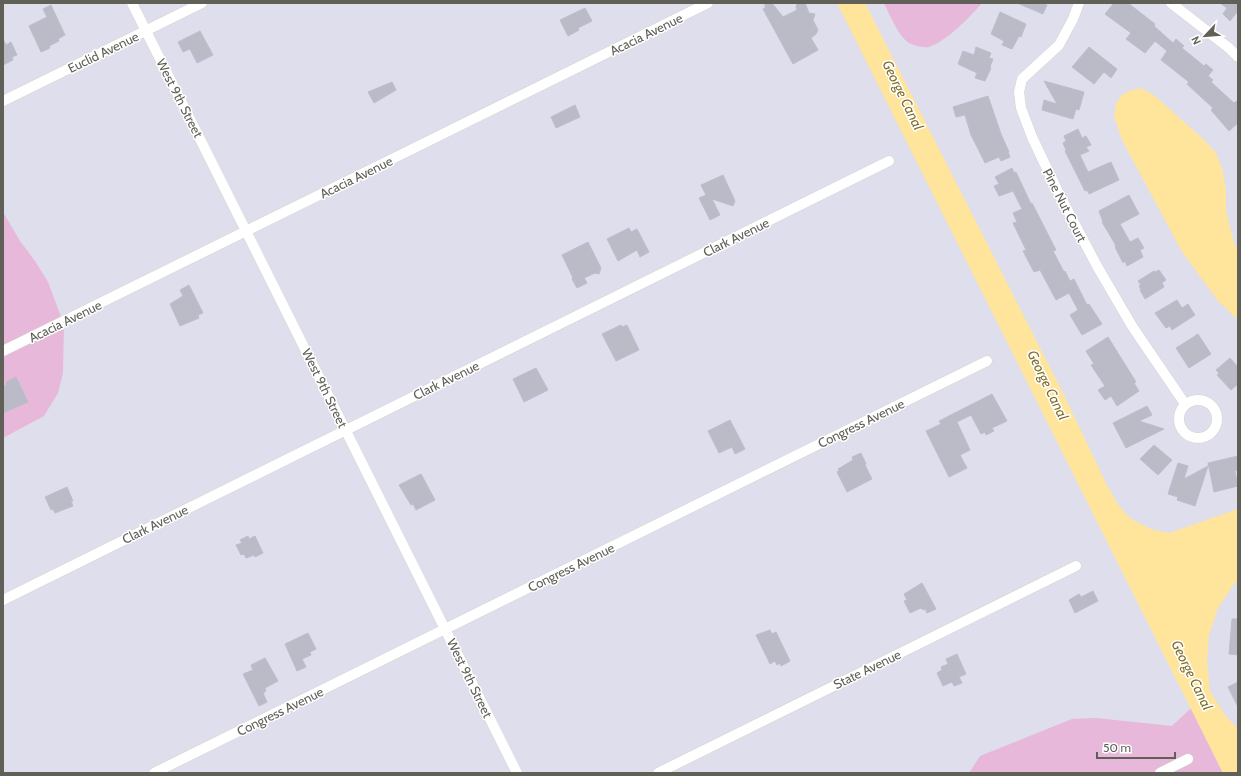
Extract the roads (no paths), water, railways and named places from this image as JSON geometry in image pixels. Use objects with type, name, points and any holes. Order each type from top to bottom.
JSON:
[{"type":"street","name":"West 9th Street","points":[[132,3],[517,773]]},
{"type":"street","name":"Euclid Avenue","points":[[3,101],[202,3]]},
{"type":"street","name":"Acacia Avenue","points":[[3,352],[708,3]]},
{"type":"street","name":"Pine Nut Court","points":[[1079,3],[1073,19],[1059,44],[1022,79],[1019,92],[1021,108],[1058,194],[1097,266],[1132,326],[1185,404]]},
{"type":"street","points":[[1171,3],[1229,48],[1238,57]]},
{"type":"street","name":"Clark Avenue","points":[[3,600],[889,161]]},
{"type":"street","name":"Congress Avenue","points":[[154,773],[987,361]]},
{"type":"street","name":"State Avenue","points":[[658,773],[1076,566]]},
{"type":"street","points":[[1160,773],[1188,759]]},
{"type":"water","name":"George Canal","points":[[837,3],[865,3],[1064,395],[1107,485],[1119,506],[1131,519],[1151,529],[1169,533],[1238,509],[1238,580],[1218,608],[1209,635],[1207,660],[1210,691],[1225,715],[1238,729],[1238,773],[1223,773]]},
{"type":"water","points":[[1141,88],[1155,96],[1203,139],[1216,153],[1222,168],[1226,188],[1226,210],[1234,243],[1238,250],[1238,320],[1218,301],[1181,250],[1122,140],[1114,116],[1116,103],[1123,94]]}]
